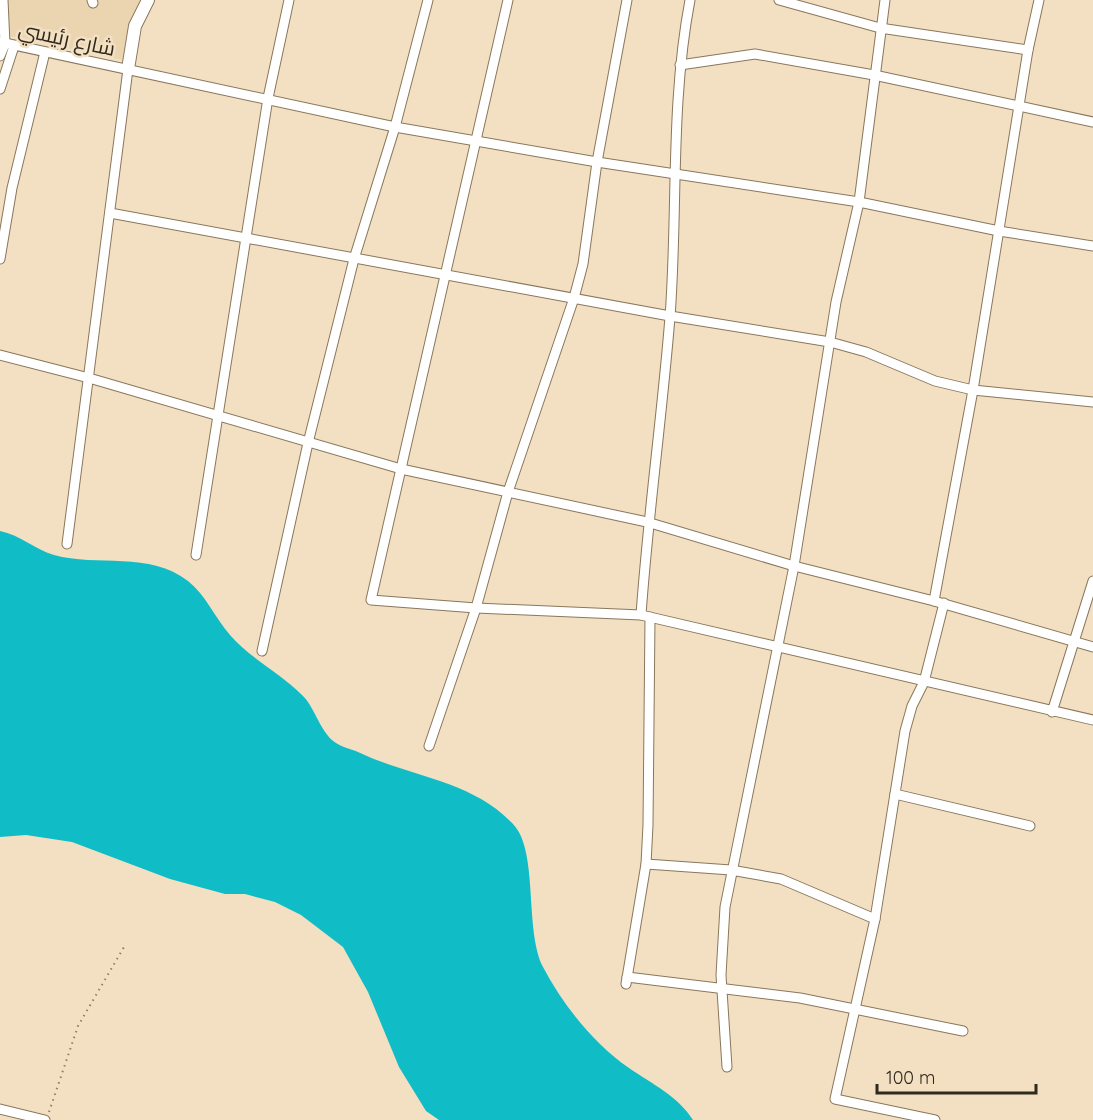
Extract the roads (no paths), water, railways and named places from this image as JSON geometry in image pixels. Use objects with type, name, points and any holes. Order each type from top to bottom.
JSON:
[{"type":"street","points":[[0,89],[6,44],[3,0]]},
{"type":"street","points":[[67,544],[128,69],[135,26],[148,0]]},
{"type":"street","points":[[196,555],[268,98],[289,0]]},
{"type":"street","points":[[262,651],[308,443],[354,259],[394,127],[428,0]]},
{"type":"street","points":[[508,0],[371,600],[476,608],[646,616],[1093,720]]},
{"type":"street","points":[[429,746],[476,608],[508,492],[574,298],[588,235],[597,162],[627,0]]},
{"type":"street","points":[[690,0],[680,65],[670,316],[648,522],[646,864],[626,980],[800,998],[963,1031]]},
{"type":"street","points":[[779,0],[880,28],[1028,50]]},
{"type":"street","points":[[727,1067],[722,990],[725,907],[776,645],[794,566],[836,302],[859,202],[885,0]]},
{"type":"street","points":[[935,1120],[835,1099],[875,919],[905,731],[912,706],[924,682],[939,602],[1028,50],[1039,0]]},
{"type":"street","points":[[0,56],[6,44]]},
{"type":"street","name":"شارع رئيسي","points":[[6,44],[268,98],[394,127],[597,162],[859,202],[999,231],[1093,246]]},
{"type":"street","points":[[0,259],[12,188],[45,52]]},
{"type":"street","points":[[680,65],[755,54],[874,75],[1093,122]]},
{"type":"street","points":[[110,213],[670,316],[830,342],[866,352],[935,381],[973,390],[1093,402]]},
{"type":"street","points":[[0,355],[89,378],[219,418],[401,469],[648,522],[794,566],[939,602],[1093,647]]},
{"type":"street","points":[[1052,712],[1093,581]]},
{"type":"street","points":[[895,794],[1030,826]]},
{"type":"street","points":[[646,864],[731,870],[781,879],[875,919]]},
{"type":"street","points":[[0,1109],[46,1120]]},
{"type":"water","points":[[0,531],[54,555],[88,560],[140,563],[173,572],[194,587],[238,644],[302,695],[327,735],[335,742],[378,760],[460,788],[497,809],[513,824],[521,836],[529,871],[537,951],[543,967],[560,995],[592,1036],[629,1068],[672,1097],[693,1120],[439,1120],[426,1111],[399,1067],[368,992],[343,947],[301,915],[275,902],[245,894],[225,894],[170,879],[72,842],[26,835],[0,837]]}]
